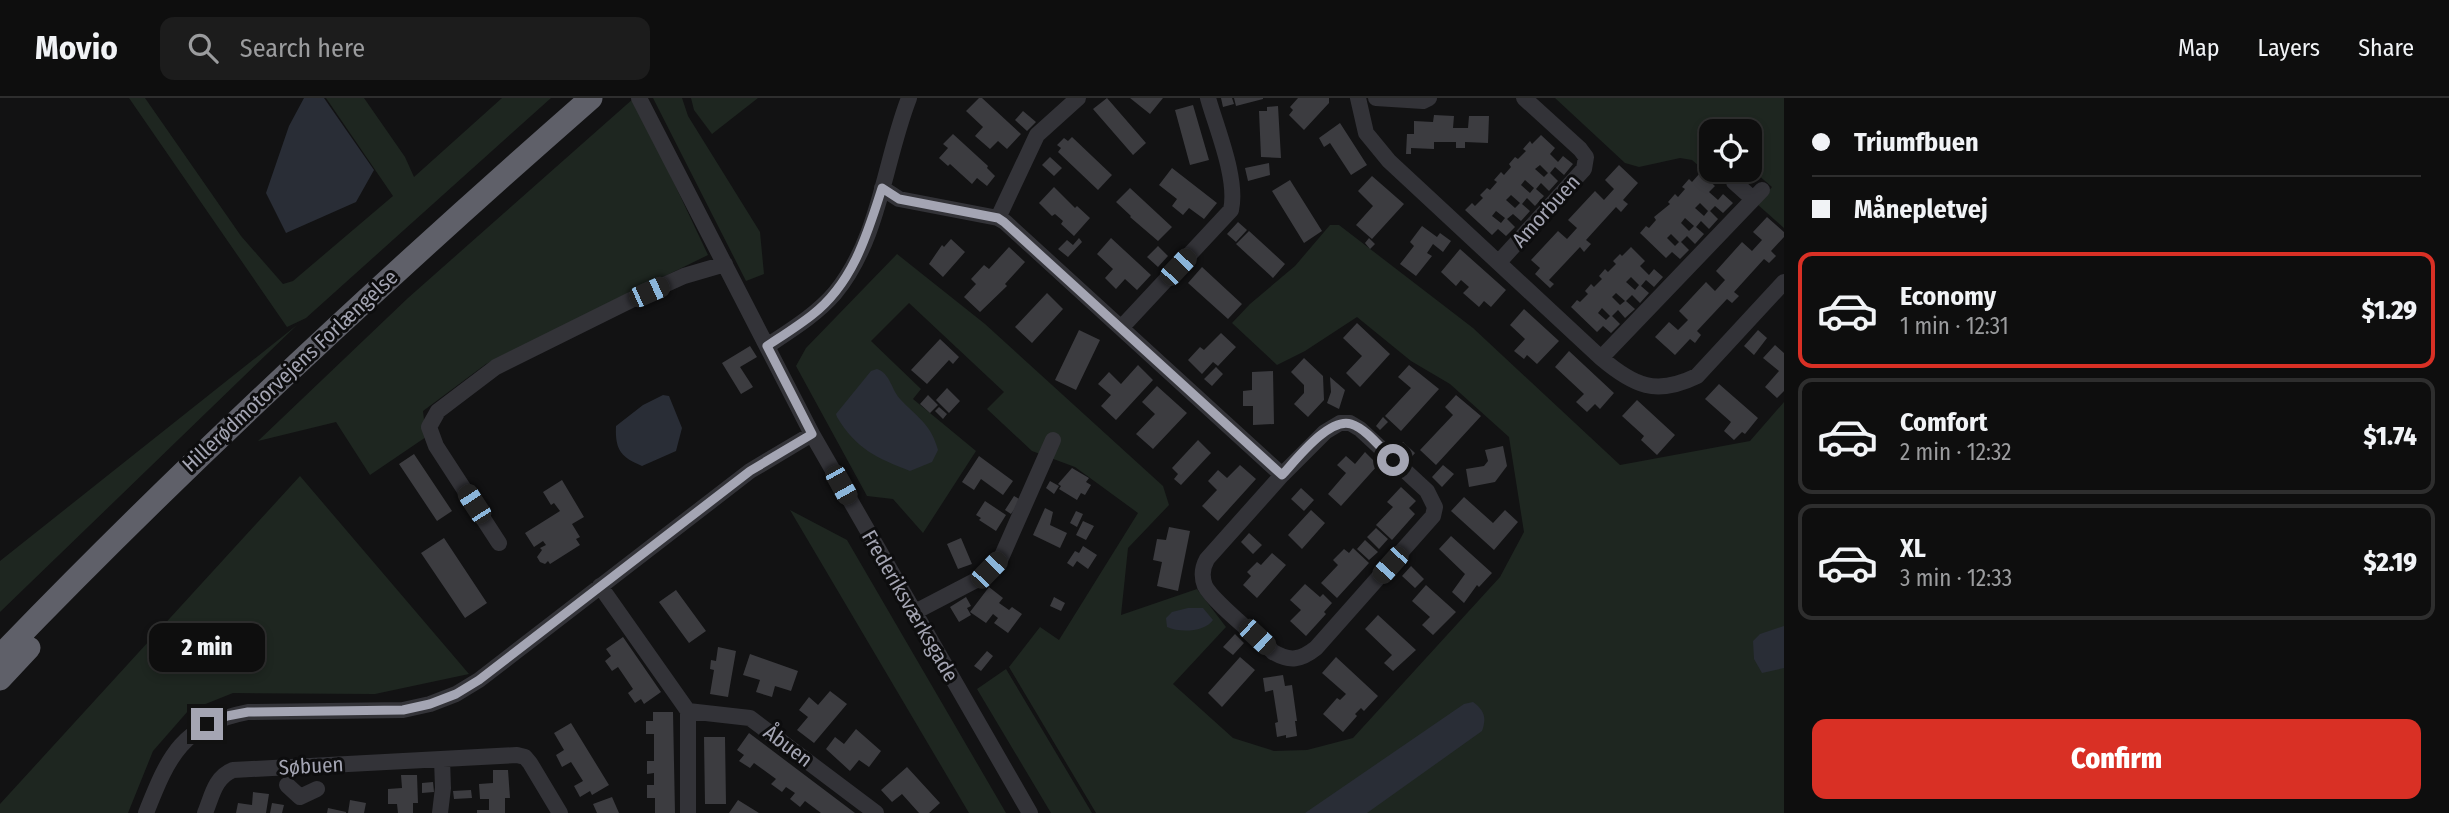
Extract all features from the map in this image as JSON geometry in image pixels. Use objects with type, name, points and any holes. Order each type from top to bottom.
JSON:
[{"type":"highway","name":"Hillerødmotorvejens Forlængelse","points":[[0,656],[99,553],[254,403],[401,266],[592,98]]},
{"type":"highway","points":[[0,679],[68,606],[99,553]]},
{"type":"street","name":"Frederiksværksgade","points":[[639,98],[812,434],[1030,813]]},
{"type":"street","points":[[767,346],[814,314],[834,294],[850,271],[863,246],[909,98]]},
{"type":"street","points":[[998,218],[1037,135],[1078,98]]},
{"type":"street","points":[[1121,328],[1231,210],[1234,198],[1232,182],[1208,98]]},
{"type":"street","name":"Amorbuen","points":[[1358,98],[1366,132],[1376,148],[1601,358],[1621,375],[1642,386],[1664,388],[1698,376],[1784,282]]},
{"type":"street","points":[[1376,98],[1423,101],[1429,98]]},
{"type":"street","name":"Amorbuen","points":[[1499,262],[1584,169],[1586,157],[1524,98]]},
{"type":"street","points":[[1601,358],[1757,195],[1734,182]]},
{"type":"street","points":[[882,188],[899,199],[998,218],[1010,226],[1282,475]]},
{"type":"street","points":[[499,543],[436,446],[429,427],[438,411],[496,367],[684,276],[725,264]]},
{"type":"street","points":[[1350,424],[1360,429],[1427,491],[1435,507],[1428,524],[1316,648],[1307,655],[1291,660],[1273,652],[1210,593],[1202,577],[1207,559],[1282,475],[1331,426],[1350,424]]},
{"type":"street","points":[[146,813],[162,771],[174,752],[207,724],[227,716],[248,712],[403,710],[456,694],[479,680],[750,471],[812,434]]},
{"type":"street","points":[[913,613],[984,576],[1001,558],[1053,440]]},
{"type":"street","points":[[600,586],[688,711],[688,813]]},
{"type":"street","name":"Åbuen","points":[[688,711],[750,718],[876,813]]},
{"type":"street","name":"Søbuen","points":[[205,813],[217,782],[224,774],[233,770],[517,755],[525,757],[560,813]]},
{"type":"street","points":[[440,813],[442,759]]},
{"type":"street","name":"Søbuen","points":[[286,785],[300,797]]},
{"type":"street","name":"Søbuen","points":[[294,813],[300,797],[317,789]]},
{"type":"shaded area","points":[[129,98],[145,98],[241,236],[283,284],[293,281],[393,196],[326,98],[364,98],[405,157],[414,177],[502,98],[551,98],[306,318],[287,327]]},
{"type":"shaded area","points":[[304,98],[324,98],[374,170],[356,202],[286,233],[266,193],[289,126]]},
{"type":"shaded area","points":[[634,98],[708,255],[486,364],[423,411],[426,437],[370,475],[336,422],[258,441],[408,298]]},
{"type":"shaded area","points":[[653,98],[682,98],[688,116],[760,232],[764,274],[746,281]]},
{"type":"shaded area","points":[[691,98],[758,98],[712,134],[694,110]]},
{"type":"shaded area","points":[[1555,98],[1784,98],[1784,228],[1757,204],[1772,187],[1762,178],[1762,119],[1699,119],[1699,166],[1692,160],[1680,158],[1639,167],[1625,163]]},
{"type":"shaded area","points":[[1330,225],[1339,225],[1473,328],[1620,465],[1750,441],[1784,402],[1784,813],[1096,813],[1009,667],[1040,627],[1059,640],[1138,513],[1075,467],[1032,451],[987,409],[1004,392],[909,303],[871,341],[921,389],[913,399],[976,451],[923,533],[893,499],[867,496],[796,366],[806,348],[897,254],[985,324],[1163,486],[1169,505],[1128,548],[1121,615],[1197,589],[1226,627],[1173,684],[1233,738],[1274,751],[1307,750],[1353,738],[1500,577],[1524,532],[1509,437],[1450,384],[1411,361],[1357,317],[1305,351],[1277,365],[1232,323],[1295,266]]},
{"type":"shaded area","points":[[297,325],[0,612],[0,561]]},
{"type":"shaded area","points":[[877,369],[888,378],[898,396],[932,434],[938,450],[932,462],[910,471],[887,462],[860,445],[837,417],[836,414],[871,371]]},
{"type":"shaded area","points":[[663,395],[669,396],[682,428],[676,451],[642,466],[620,451],[616,426],[643,405]]},
{"type":"shaded area","points":[[300,476],[469,674],[375,694],[233,693],[188,711],[153,751],[128,813],[0,813],[0,804]]},
{"type":"shaded area","points":[[790,510],[847,540],[1006,813],[969,813]]},
{"type":"shaded area","points":[[1203,608],[1213,620],[1204,627],[1192,630],[1167,627],[1166,618],[1172,612]]},
{"type":"shaded area","points":[[1784,626],[1784,668],[1762,673],[1754,659],[1753,641],[1760,634]]},
{"type":"shaded area","points":[[1006,669],[1092,813],[1051,813],[977,689]]},
{"type":"shaded area","points":[[1473,702],[1484,714],[1482,731],[1367,813],[1305,813],[1464,704]]},
{"type":"building","points":[[979,98],[1021,134],[1007,149],[998,141],[990,149],[975,136],[983,127],[966,111]]},
{"type":"building","points":[[1107,98],[1146,143],[1133,155],[1093,109]]},
{"type":"building","points":[[1130,98],[1163,98],[1150,114]]},
{"type":"building","points":[[1221,98],[1232,98],[1234,104],[1223,107]]},
{"type":"building","points":[[1234,98],[1263,98],[1263,99],[1236,106]]},
{"type":"building","points":[[1298,98],[1329,98],[1329,103],[1304,130],[1289,115],[1293,110],[1290,107]]},
{"type":"building","points":[[1193,105],[1209,160],[1190,165],[1175,110]]},
{"type":"building","points":[[1278,106],[1281,158],[1261,157],[1259,111]]},
{"type":"building","points":[[1023,111],[1036,122],[1027,131],[1015,120]]},
{"type":"building","points":[[1434,115],[1454,116],[1453,128],[1468,128],[1469,116],[1489,116],[1488,143],[1465,142],[1465,148],[1456,148],[1456,142],[1434,142],[1434,149],[1411,148],[1411,154],[1406,154],[1407,134],[1414,134],[1414,121],[1433,122]]},
{"type":"building","points":[[1340,123],[1367,165],[1351,175],[1330,143],[1324,147],[1319,138]]},
{"type":"building","points":[[953,134],[988,166],[995,176],[987,186],[977,178],[972,184],[939,158],[948,148],[943,144]]},
{"type":"building","points":[[1541,135],[1555,148],[1550,154],[1558,162],[1563,156],[1573,164],[1564,175],[1555,167],[1550,173],[1558,181],[1549,191],[1541,183],[1536,189],[1544,196],[1535,206],[1527,198],[1522,204],[1530,211],[1521,221],[1513,214],[1507,219],[1515,227],[1506,236],[1498,229],[1492,235],[1465,210],[1472,203],[1475,206],[1483,198],[1480,195],[1487,188],[1490,190],[1497,182],[1494,180],[1501,172],[1504,175],[1515,157],[1518,159],[1526,151],[1523,149],[1530,141],[1532,144]],"holes":[[[1540,165],[1548,173],[1544,177],[1535,169]],[[1525,180],[1534,188],[1530,193],[1521,185]],[[1511,195],[1520,203],[1515,208],[1506,200]],[[1496,211],[1505,218],[1501,223],[1492,216]]]},
{"type":"building","points":[[1072,137],[1112,175],[1098,190],[1058,152],[1061,148],[1057,145],[1064,138],[1068,141]]},
{"type":"building","points":[[1050,157],[1062,168],[1054,176],[1042,165]]},
{"type":"building","points":[[1269,163],[1270,175],[1248,181],[1245,168]]},
{"type":"building","points":[[1619,165],[1638,183],[1623,200],[1628,204],[1621,212],[1616,207],[1586,240],[1591,244],[1584,252],[1580,247],[1549,280],[1554,284],[1550,288],[1535,274],[1540,268],[1531,260],[1558,231],[1567,239],[1577,228],[1568,220],[1595,191],[1604,200],[1614,189],[1605,180]]},
{"type":"building","points":[[1172,168],[1217,203],[1204,219],[1189,208],[1183,215],[1172,206],[1177,199],[1159,185]]},
{"type":"building","points":[[1699,174],[1699,182],[1710,182],[1715,186],[1709,192],[1718,200],[1723,194],[1733,203],[1723,213],[1715,206],[1710,211],[1718,219],[1709,229],[1701,221],[1696,227],[1704,234],[1695,244],[1687,236],[1681,242],[1689,250],[1680,259],[1672,252],[1666,258],[1640,233],[1646,226],[1649,228],[1656,220],[1654,217],[1670,204],[1668,202],[1675,194],[1678,197],[1689,179],[1692,182]],"holes":[[[1700,203],[1708,211],[1704,216],[1695,208]],[[1685,218],[1694,226],[1689,231],[1681,223]],[[1671,234],[1679,242],[1675,246],[1667,238]]]},
{"type":"building","points":[[1372,176],[1404,204],[1372,239],[1356,225],[1373,206],[1358,191]]},
{"type":"building","points":[[1290,180],[1322,231],[1304,243],[1272,191]]},
{"type":"building","points":[[1054,187],[1075,208],[1077,206],[1090,218],[1074,236],[1061,224],[1063,221],[1055,214],[1052,216],[1039,203]]},
{"type":"building","points":[[1130,188],[1172,227],[1158,241],[1116,202]]},
{"type":"building","points":[[1767,217],[1784,232],[1784,237],[1771,251],[1776,256],[1769,263],[1764,259],[1734,292],[1739,296],[1732,303],[1727,299],[1697,331],[1701,335],[1695,343],[1690,339],[1675,355],[1655,337],[1669,322],[1678,330],[1688,320],[1679,311],[1706,282],[1715,291],[1725,280],[1716,271],[1742,242],[1752,251],[1762,240],[1753,232]]},
{"type":"building","points":[[1238,222],[1247,230],[1236,242],[1227,234]]},
{"type":"building","points":[[1422,226],[1437,237],[1440,233],[1451,241],[1443,252],[1433,244],[1427,253],[1432,256],[1416,276],[1400,264],[1414,246],[1410,242]]},
{"type":"building","points":[[1249,231],[1285,264],[1273,278],[1236,244]]},
{"type":"building","points":[[1079,238],[1082,242],[1068,257],[1058,249],[1067,240],[1073,245]]},
{"type":"building","points":[[1111,238],[1151,275],[1137,290],[1125,279],[1116,289],[1105,278],[1113,269],[1097,254]]},
{"type":"building","points":[[1369,238],[1375,244],[1370,249],[1365,243]]},
{"type":"building","points":[[951,239],[965,252],[943,277],[929,264],[942,245],[944,247]]},
{"type":"building","points":[[1158,246],[1168,256],[1158,267],[1147,257]]},
{"type":"building","points":[[1009,247],[1025,262],[1005,284],[1007,286],[980,312],[964,297],[976,284],[971,279],[984,265],[989,269]]},
{"type":"building","points":[[1631,247],[1645,261],[1640,266],[1649,275],[1654,269],[1663,277],[1654,287],[1646,280],[1641,286],[1649,293],[1640,303],[1632,295],[1626,301],[1635,309],[1625,318],[1618,310],[1612,316],[1620,324],[1611,333],[1603,326],[1597,332],[1571,307],[1588,294],[1585,291],[1591,284],[1594,287],[1602,279],[1599,276],[1605,269],[1608,272],[1616,264],[1613,261],[1620,254],[1622,256]],"holes":[[[1631,277],[1639,285],[1635,290],[1626,282]],[[1616,293],[1625,301],[1620,305],[1612,297]],[[1602,308],[1610,316],[1606,320],[1598,313]]]},
{"type":"building","points":[[1460,249],[1506,290],[1491,307],[1484,301],[1479,307],[1463,293],[1469,287],[1461,280],[1456,286],[1441,272]]},
{"type":"building","points":[[1202,267],[1242,304],[1228,319],[1188,283]]},
{"type":"building","points":[[1047,293],[1063,309],[1032,343],[1015,327]]},
{"type":"building","points":[[1524,309],[1559,341],[1537,364],[1527,355],[1524,359],[1514,351],[1525,339],[1510,325]]},
{"type":"building","points":[[1357,323],[1390,354],[1360,387],[1346,373],[1362,356],[1343,338]]},
{"type":"building","points":[[1079,330],[1100,340],[1076,390],[1055,380]]},
{"type":"building","points":[[1758,330],[1767,338],[1754,355],[1744,346]]},
{"type":"building","points":[[1221,333],[1236,347],[1218,366],[1213,362],[1202,374],[1188,360],[1200,347],[1204,350]]},
{"type":"building","points":[[940,339],[959,357],[953,364],[949,360],[927,384],[911,370]]},
{"type":"building","points":[[1775,345],[1784,353],[1784,391],[1777,398],[1765,387],[1779,371],[1763,358]]},
{"type":"building","points":[[750,346],[757,357],[740,367],[753,387],[741,394],[722,363]]},
{"type":"building","points":[[1569,351],[1614,393],[1600,409],[1595,404],[1587,412],[1576,402],[1584,394],[1555,367]]},
{"type":"building","points":[[1304,358],[1323,376],[1324,400],[1308,417],[1294,404],[1304,393],[1304,385],[1291,372]]},
{"type":"building","points":[[1138,365],[1153,380],[1116,420],[1101,406],[1111,395],[1098,384],[1109,372],[1121,384]]},
{"type":"building","points":[[1409,365],[1439,389],[1401,431],[1385,416],[1411,388],[1398,377]]},
{"type":"building","points":[[1216,367],[1223,374],[1212,386],[1204,379]]},
{"type":"building","points":[[1273,371],[1274,424],[1253,425],[1253,406],[1243,406],[1243,391],[1252,390],[1252,372]]},
{"type":"building","points":[[1330,377],[1345,390],[1339,409],[1327,403],[1331,392]]},
{"type":"building","points":[[1719,384],[1758,418],[1745,434],[1742,432],[1734,440],[1724,431],[1731,422],[1705,399]]},
{"type":"building","points":[[1157,386],[1187,413],[1153,449],[1136,434],[1155,414],[1142,402]]},
{"type":"building","points":[[947,388],[960,401],[949,413],[936,400]]},
{"type":"building","points":[[928,395],[938,405],[930,413],[920,404]]},
{"type":"building","points":[[1456,395],[1481,416],[1436,465],[1420,450],[1453,415],[1445,407]]},
{"type":"building","points":[[1637,400],[1675,435],[1657,455],[1641,440],[1644,436],[1622,416]]},
{"type":"building","points":[[939,407],[947,414],[943,419],[935,411]]},
{"type":"building","points":[[1383,417],[1388,422],[1380,430],[1376,426]]},
{"type":"building","points":[[1198,440],[1211,453],[1181,485],[1174,479],[1178,474],[1172,468]]},
{"type":"building","points":[[1403,442],[1415,453],[1410,459],[1398,447]]},
{"type":"building","points":[[1503,446],[1507,466],[1495,482],[1469,487],[1466,469],[1484,466],[1488,461],[1485,450]]},
{"type":"building","points":[[1365,452],[1378,465],[1341,506],[1328,494],[1346,473],[1337,465],[1346,456],[1355,464]]},
{"type":"building","points":[[414,454],[452,511],[437,521],[399,464]]},
{"type":"building","points":[[979,456],[1013,481],[1003,495],[981,479],[974,490],[962,482]]},
{"type":"building","points":[[1240,465],[1256,479],[1218,521],[1202,506],[1217,490],[1208,481],[1218,470],[1227,478]]},
{"type":"building","points":[[1443,465],[1454,474],[1442,487],[1432,477]]},
{"type":"building","points":[[1072,468],[1089,478],[1086,482],[1091,485],[1085,495],[1081,493],[1077,500],[1059,489],[1061,486],[1058,484]]},
{"type":"building","points":[[562,480],[584,517],[572,524],[580,537],[576,539],[580,545],[550,564],[548,561],[545,564],[537,557],[542,550],[540,548],[546,545],[543,541],[534,547],[525,533],[560,511],[554,503],[551,505],[543,492]]},
{"type":"building","points":[[1050,481],[1059,486],[1054,494],[1046,488]]},
{"type":"building","points":[[1401,487],[1416,501],[1409,508],[1415,514],[1392,540],[1376,525],[1393,507],[1387,502]]},
{"type":"building","points":[[1301,488],[1314,500],[1304,511],[1291,499]]},
{"type":"building","points":[[1014,496],[1021,500],[1011,514],[1005,510]]},
{"type":"building","points":[[1464,497],[1493,523],[1505,510],[1518,522],[1494,550],[1451,511]]},
{"type":"building","points":[[985,501],[1006,515],[996,531],[976,515]]},
{"type":"building","points":[[1045,508],[1053,512],[1050,525],[1067,533],[1060,548],[1033,535]]},
{"type":"building","points":[[1311,510],[1325,523],[1302,549],[1288,535]]},
{"type":"building","points":[[1076,511],[1083,514],[1077,527],[1070,523]]},
{"type":"building","points":[[1083,521],[1094,526],[1086,540],[1076,535]]},
{"type":"building","points":[[1169,527],[1190,531],[1178,591],[1157,586],[1162,562],[1153,560],[1157,539],[1166,540]]},
{"type":"building","points":[[1376,528],[1388,539],[1379,549],[1367,537]]},
{"type":"building","points":[[1249,533],[1262,545],[1253,554],[1241,542]]},
{"type":"building","points":[[1451,536],[1492,573],[1479,587],[1477,585],[1464,603],[1452,592],[1465,574],[1439,549]]},
{"type":"building","points":[[444,538],[487,603],[465,618],[421,553]]},
{"type":"building","points":[[961,538],[972,564],[958,569],[947,544]]},
{"type":"building","points":[[1365,540],[1378,552],[1369,560],[1357,549]]},
{"type":"building","points":[[1083,546],[1097,555],[1088,569],[1077,561],[1073,567],[1067,563],[1075,551],[1079,553]]},
{"type":"building","points":[[1353,548],[1369,563],[1337,598],[1321,583],[1338,565],[1333,560],[1344,549],[1349,553]]},
{"type":"building","points":[[1272,553],[1286,565],[1257,598],[1243,585],[1251,576],[1247,572],[1257,562],[1261,565]]},
{"type":"building","points":[[1411,566],[1424,579],[1415,588],[1402,576]]},
{"type":"building","points":[[1305,584],[1320,597],[1323,594],[1332,603],[1306,636],[1290,621],[1301,610],[1290,600]]},
{"type":"building","points":[[1426,585],[1456,612],[1433,635],[1422,625],[1430,617],[1412,601]]},
{"type":"building","points":[[989,587],[1003,598],[999,603],[1022,614],[1008,633],[994,623],[998,618],[993,614],[986,623],[970,612]]},
{"type":"building","points":[[676,590],[706,631],[689,643],[659,602]]},
{"type":"building","points":[[966,597],[971,606],[967,608],[971,615],[959,622],[950,607]]},
{"type":"building","points":[[1054,597],[1065,603],[1061,611],[1050,606]]},
{"type":"building","points":[[1378,615],[1416,650],[1393,671],[1384,663],[1392,655],[1365,629]]},
{"type":"building","points":[[1235,634],[1244,643],[1233,655],[1223,647]]},
{"type":"building","points":[[623,637],[661,692],[644,704],[641,699],[635,703],[628,693],[633,689],[618,667],[612,671],[605,661],[611,656],[606,649]]},
{"type":"building","points":[[718,647],[736,651],[728,697],[710,694],[714,670],[710,669],[711,660],[716,661]]},
{"type":"building","points":[[987,651],[993,656],[981,671],[974,666]]},
{"type":"building","points":[[750,654],[798,671],[791,691],[775,686],[772,697],[756,692],[760,680],[743,675]]},
{"type":"building","points":[[1240,657],[1255,670],[1222,707],[1208,693]]},
{"type":"building","points":[[1336,657],[1378,696],[1364,711],[1361,708],[1355,714],[1357,716],[1343,732],[1323,714],[1337,698],[1340,700],[1346,694],[1322,673]]},
{"type":"building","points":[[1283,675],[1285,686],[1292,685],[1297,721],[1297,736],[1286,738],[1286,735],[1277,737],[1275,723],[1278,722],[1273,690],[1265,692],[1263,678]]},
{"type":"building","points":[[830,691],[847,704],[814,743],[797,730],[808,717],[799,710],[809,697],[818,705]]},
{"type":"building","points":[[653,712],[673,712],[675,813],[655,813],[655,798],[647,798],[647,785],[654,785],[654,773],[647,774],[647,761],[654,761],[654,734],[646,734],[646,721],[653,721]]},
{"type":"building","points":[[571,723],[609,785],[592,795],[590,791],[580,797],[574,786],[583,781],[571,762],[562,767],[556,755],[564,750],[554,733]]},
{"type":"building","points":[[856,729],[881,751],[869,767],[859,760],[850,771],[826,749],[835,737],[844,744]]},
{"type":"building","points":[[749,733],[855,813],[821,813],[805,801],[800,807],[790,799],[795,793],[786,787],[782,792],[771,784],[776,779],[754,763],[750,768],[739,761],[744,755],[737,750]]},
{"type":"building","points":[[704,737],[725,737],[726,804],[705,804]]},
{"type":"building","points":[[907,767],[940,803],[929,813],[919,813],[902,794],[892,802],[881,790]]},
{"type":"building","points":[[493,770],[508,770],[510,798],[505,798],[505,813],[477,813],[477,810],[489,810],[489,799],[480,799],[479,784],[493,783]]},
{"type":"building","points":[[401,775],[417,775],[418,803],[413,803],[413,813],[398,813],[397,804],[388,804],[388,789],[402,788]]},
{"type":"building","points":[[433,782],[434,792],[422,793],[422,783]]},
{"type":"building","points":[[471,790],[472,798],[454,799],[453,791]]},
{"type":"building","points":[[253,792],[269,794],[266,813],[236,813],[238,803],[252,805]]},
{"type":"building","points":[[612,797],[619,813],[597,813],[593,804]]},
{"type":"building","points":[[350,800],[366,803],[364,813],[348,813]]},
{"type":"building","points":[[738,800],[759,813],[729,813]]},
{"type":"building","points":[[272,803],[284,805],[282,813],[270,813]]},
{"type":"building","points":[[328,808],[346,812],[346,813],[327,813]]},
{"type":"route","points":[[207,724],[248,712],[403,710],[456,694],[479,680],[750,471],[812,434],[767,346],[814,314],[834,294],[863,246],[882,188],[899,199],[998,218],[1010,226],[1282,475],[1331,426],[1340,423],[1360,429],[1393,460]]}]
